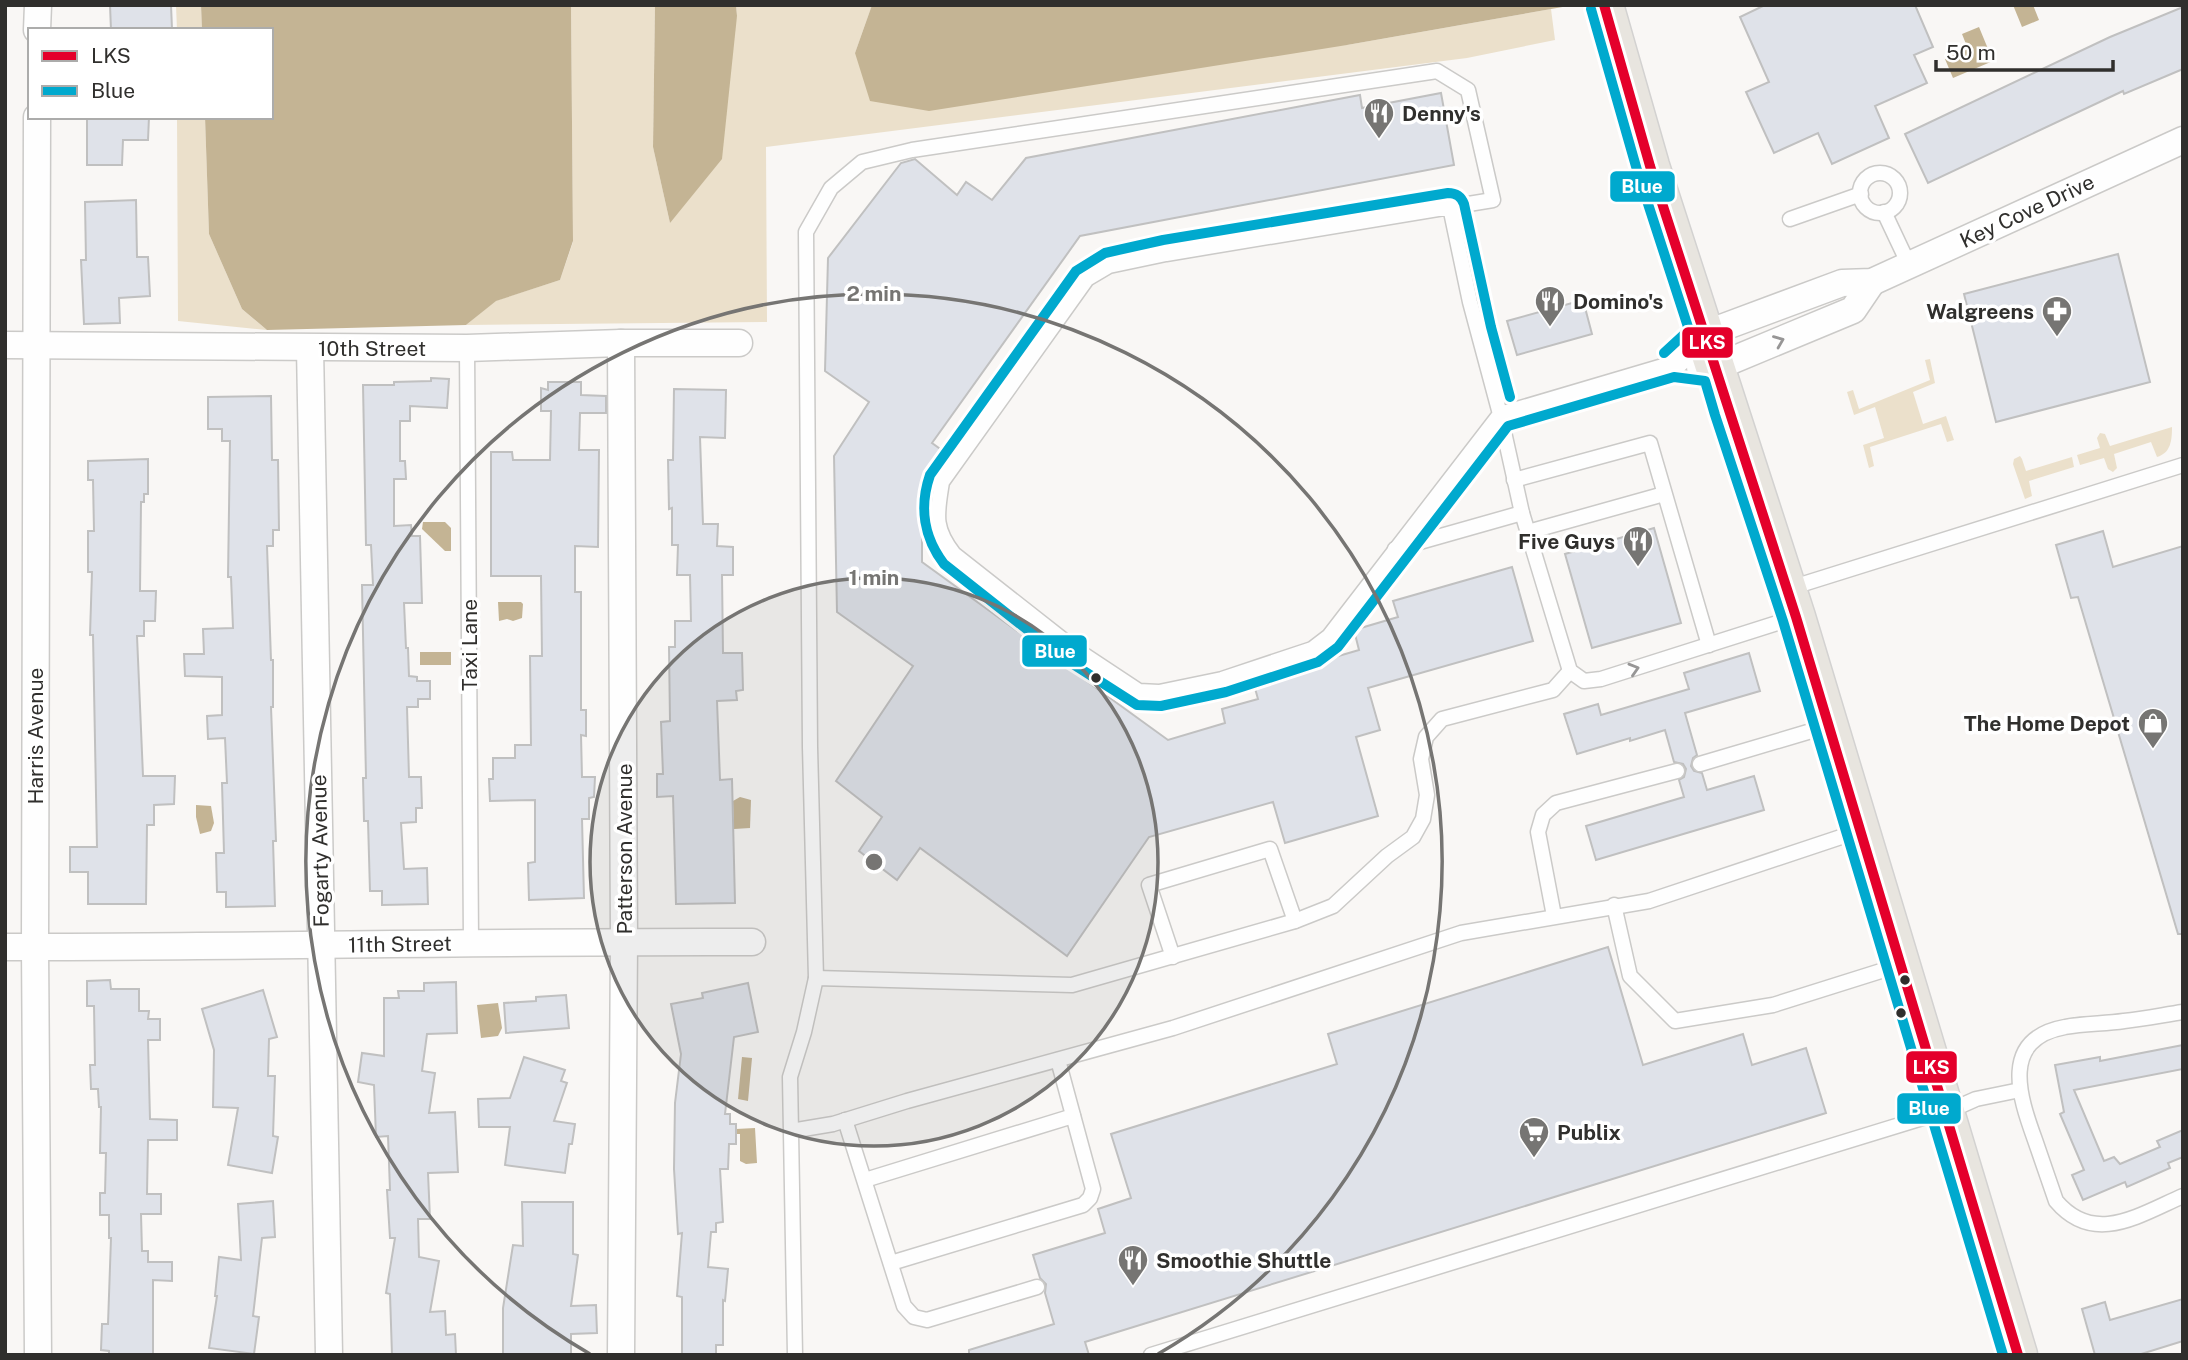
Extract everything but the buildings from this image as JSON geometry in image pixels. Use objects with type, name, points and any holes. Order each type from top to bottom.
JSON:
[{"type":"main road","points":[[1604,5],[1650,166],[1829,725],[2018,1355]]},
{"type":"street","points":[[37,28],[38,5]]},
{"type":"street","name":"Harris Avenue","points":[[37,119],[35,947],[38,1355]]},
{"type":"street","name":"Key Cove Drive","points":[[1673,363],[1710,350],[1842,282],[1872,282],[2183,139]]},
{"type":"street","name":"10th Street","points":[[5,345],[467,348],[621,343],[739,343]]},
{"type":"street","name":"Patterson Avenue","points":[[621,343],[624,942],[621,1355]]},
{"type":"street","name":"Fogarty Avenue","points":[[310,348],[329,1355]]},
{"type":"street","name":"11th Street","points":[[5,947],[752,942]]},
{"type":"lane","points":[[794,1355],[790,1077],[804,1032],[816,978],[810,747],[806,232],[831,188],[862,162],[912,150],[1437,71],[1468,90],[1493,200],[1166,254],[1109,267],[1087,279],[942,482],[937,515],[942,539],[954,554],[1071,646],[1139,691],[1159,692],[1222,679],[1312,649],[1329,636],[1500,414],[1673,363]]},
{"type":"lane","points":[[1881,172],[1893,177],[1899,187],[1899,200],[1891,210],[1884,212],[1871,211],[1862,201],[1861,194],[1861,187],[1868,176],[1881,172]]},
{"type":"lane","points":[[1790,219],[1861,194]]},
{"type":"lane","points":[[1450,207],[1472,311],[1500,414],[1522,513],[1570,671],[1584,681],[1601,679],[1709,645],[1791,603],[2183,465]]},
{"type":"lane","points":[[1884,212],[1909,265]]},
{"type":"lane","name":"Taxi Lane","points":[[467,348],[471,942]]},
{"type":"lane","points":[[1514,480],[1650,443],[1709,645]]},
{"type":"lane","points":[[1528,532],[1664,494]]},
{"type":"lane","points":[[1395,549],[1522,513]]},
{"type":"lane","points":[[816,978],[1072,985],[1295,921],[1334,906],[1387,856],[1413,837],[1423,819],[1427,795],[1421,758],[1426,737],[1442,719],[1553,690],[1570,671]]},
{"type":"lane","points":[[1700,764],[1829,725]]},
{"type":"lane","points":[[1554,916],[1538,832],[1543,815],[1556,803],[1677,771]]},
{"type":"lane","points":[[791,1131],[833,1124],[1173,1028],[1461,933],[1649,901],[1860,831]]},
{"type":"lane","points":[[1173,957],[1149,885],[1270,849],[1295,921]]},
{"type":"lane","points":[[1614,905],[1630,976],[1675,1021],[1773,1004],[1900,965]]},
{"type":"lane","points":[[2183,1012],[2062,1027],[2042,1035],[2026,1049],[2018,1079],[2025,1113],[2056,1201],[2077,1220],[2096,1225],[2120,1223],[2183,1196]]},
{"type":"lane","points":[[891,1263],[1083,1205],[1090,1198],[1093,1189],[1058,1060]]},
{"type":"lane","points":[[1150,1355],[1958,1107],[1976,1099],[2020,1090]]},
{"type":"lane","points":[[865,1181],[1073,1116]]},
{"type":"lane","points":[[845,1120],[904,1306],[914,1317],[927,1320],[1037,1287]]},
{"type":"shaded area","points":[[176,5],[201,5],[202,28],[177,28]]},
{"type":"shaded area","points":[[201,5],[571,5],[573,241],[560,280],[496,301],[466,325],[267,330],[242,309],[209,234],[205,119],[273,119],[273,28],[202,28]]},
{"type":"shaded area","points":[[571,5],[655,5],[653,147],[670,223],[737,16],[736,5],[872,5],[855,53],[1347,45],[1551,9],[1555,40],[1467,58],[766,147],[767,322],[466,325],[495,301],[560,280],[573,242]]},
{"type":"shaded area","points":[[655,5],[736,5],[737,16],[722,159],[670,223],[653,147]]},
{"type":"shaded area","points":[[872,5],[1574,5],[1347,45],[929,111],[870,101],[855,53]]},
{"type":"shaded area","points":[[2013,5],[2033,5],[2039,20],[2022,27]]},
{"type":"shaded area","points":[[1979,27],[1993,61],[1953,78],[1945,59],[1968,49],[1962,34]]},
{"type":"shaded area","points":[[177,119],[205,119],[209,234],[242,309],[267,330],[178,321]]},
{"type":"shaded area","points":[[1930,359],[1935,383],[1913,392],[1923,424],[1946,416],[1954,440],[1947,442],[1941,424],[1870,447],[1874,466],[1869,468],[1863,445],[1884,438],[1875,407],[1854,415],[1847,392],[1853,390],[1859,409],[1930,380],[1925,360]]},
{"type":"shaded area","points":[[2172,427],[2170,445],[2162,455],[2157,457],[2151,442],[2114,454],[2117,468],[2113,472],[2108,469],[2104,458],[2080,465],[2077,455],[2100,448],[2097,438],[2100,433],[2105,434],[2110,446]]},
{"type":"shaded area","points":[[2020,456],[2026,471],[2072,457],[2074,467],[2029,481],[2032,496],[2025,499],[2013,464],[2014,459]]},
{"type":"shaded area","points":[[423,522],[445,522],[451,528],[451,551],[445,551],[422,529]]},
{"type":"shaded area","points":[[498,602],[521,602],[522,618],[499,621]]},
{"type":"shaded area","points":[[420,652],[451,652],[451,665],[420,665]]},
{"type":"shaded area","points":[[740,797],[751,800],[750,828],[734,829],[733,801]]},
{"type":"shaded area","points":[[196,805],[211,806],[214,823],[211,831],[200,834]]},
{"type":"shaded area","points":[[498,1003],[502,1028],[498,1036],[481,1038],[477,1005]]},
{"type":"shaded area","points":[[742,1057],[752,1058],[748,1101],[738,1099]]},
{"type":"shaded area","points":[[755,1128],[757,1163],[746,1164],[740,1161],[740,1134],[736,1134],[736,1129]]},
{"type":"transit line","name":"LKS","points":[[1604,5],[1650,166],[1796,617],[2018,1355]]},
{"type":"transit line","name":"Blue","points":[[1591,9],[1637,170],[1689,330],[1664,353]]},
{"type":"transit line","name":"Blue","points":[[1510,397],[1491,327],[1464,204],[1456,194],[1448,193],[1163,240],[1105,253],[1076,271],[930,475],[925,499],[925,522],[932,544],[944,564],[1062,657],[1137,705],[1161,706],[1226,692],[1318,662],[1338,647],[1508,426],[1674,377],[1705,381],[1783,621],[2003,1355]]},
{"type":"place","name":"Denny's","points":[[1379,140]]},
{"type":"place","name":"Domino's","points":[[1550,328]]},
{"type":"place","name":"Walgreens","points":[[2057,338]]},
{"type":"place","name":"Five Guys","points":[[1638,568]]},
{"type":"place","name":"The Home Depot","points":[[2153,750]]},
{"type":"place","name":"Publix","points":[[1534,1159]]},
{"type":"place","name":"Smoothie Shuttle","points":[[1133,1287]]}]
